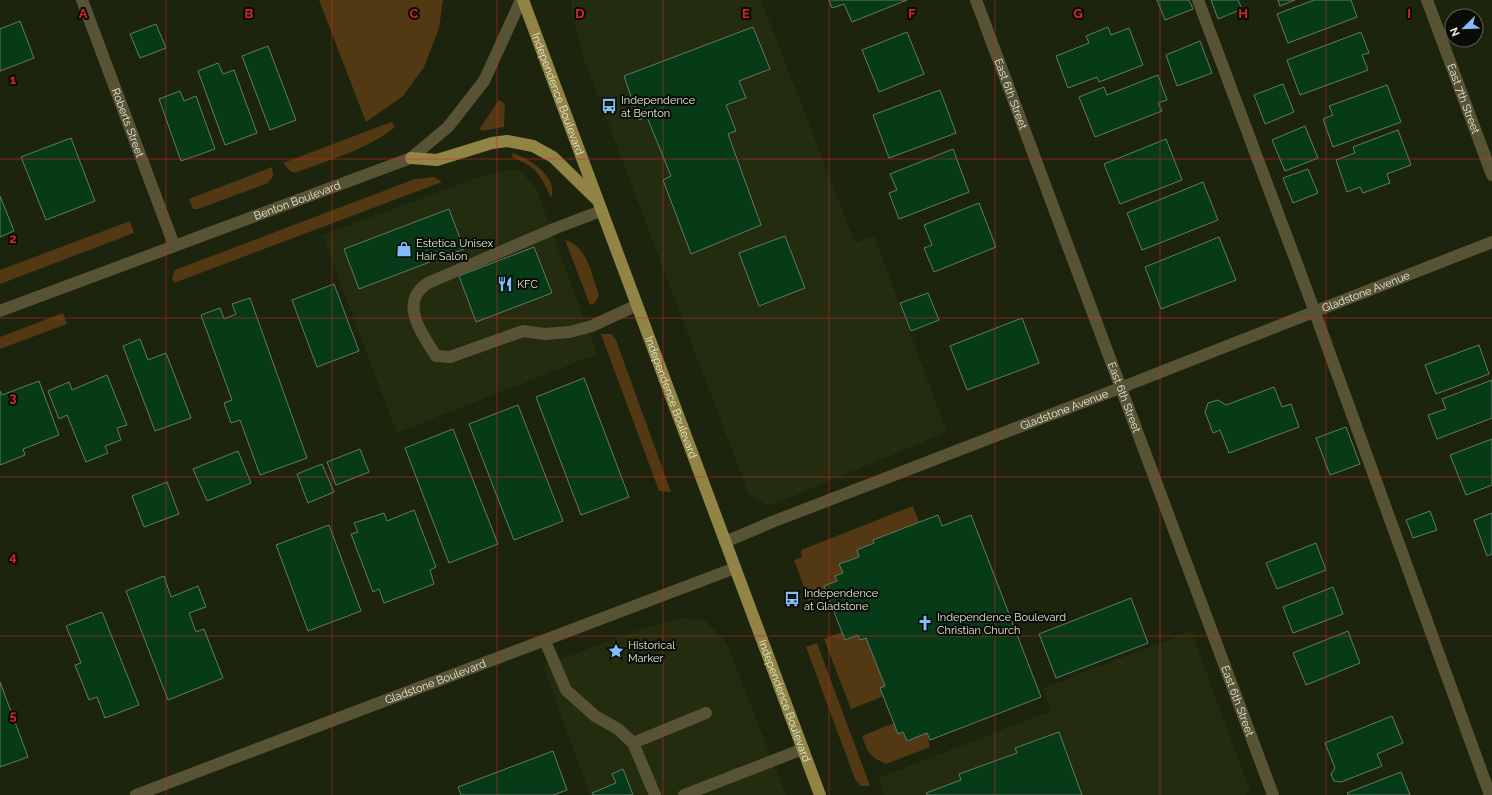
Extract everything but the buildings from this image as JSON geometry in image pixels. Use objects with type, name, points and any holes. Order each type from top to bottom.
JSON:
[{"type":"main road","name":"Independence Boulevard","points":[[522,0],[820,795]]},
{"type":"main road","points":[[411,158],[437,160],[492,143],[507,141],[533,146],[552,156],[599,206]]},
{"type":"street","name":"Roberts Street","points":[[82,0],[174,245]]},
{"type":"street","name":"Benton Boulevard","points":[[0,311],[411,158],[448,127],[484,81],[522,0]]},
{"type":"street","name":"East 6th Street","points":[[976,0],[1273,795]]},
{"type":"street","points":[[1198,0],[1314,312],[1490,795]]},
{"type":"street","name":"East 7th Street","points":[[1427,0],[1492,174]]},
{"type":"street","points":[[599,206],[556,228],[428,283],[418,291],[414,302],[416,320],[436,356],[450,357],[523,331],[545,334],[570,332],[592,326],[637,305]]},
{"type":"street","name":"Gladstone Avenue","points":[[725,542],[779,519],[1120,388],[1492,242]]},
{"type":"street","name":"Gladstone Boulevard","points":[[136,795],[735,568]]},
{"type":"street","points":[[545,641],[566,690],[595,716],[618,729],[633,743],[654,795]]},
{"type":"street","points":[[633,743],[706,713]]},
{"type":"street","points":[[684,795],[803,750]]},
{"type":"shaded area","points":[[319,0],[443,0],[439,28],[424,67],[403,96],[366,122]]},
{"type":"shaded area","points":[[571,0],[761,0],[855,243],[874,236],[947,432],[769,506],[749,495],[585,62],[573,18]]},
{"type":"shaded area","points":[[499,100],[505,104],[504,127],[481,131],[480,128]]},
{"type":"shaded area","points":[[391,122],[395,127],[384,135],[360,148],[334,159],[295,173],[290,171],[283,163]]},
{"type":"shaded area","points":[[511,153],[525,158],[533,163],[547,176],[553,190],[551,198],[537,173],[521,161],[513,158]]},
{"type":"shaded area","points":[[272,167],[273,176],[268,183],[198,209],[193,209],[189,199]]},
{"type":"shaded area","points":[[506,170],[516,170],[523,174],[536,188],[597,354],[397,433],[322,235],[482,176]]},
{"type":"shaded area","points":[[434,177],[442,182],[174,283],[172,278],[175,270],[415,179]]},
{"type":"shaded area","points":[[130,221],[134,233],[0,284],[0,270]]},
{"type":"shaded area","points":[[565,240],[579,248],[588,262],[599,295],[595,303],[590,305]]},
{"type":"shaded area","points":[[63,313],[67,324],[0,349],[0,337]]},
{"type":"shaded area","points":[[601,334],[611,334],[616,340],[671,492],[659,491]]},
{"type":"shaded area","points":[[913,506],[919,522],[873,540],[874,543],[857,550],[859,557],[840,564],[843,573],[835,576],[837,581],[824,586],[827,594],[809,601],[794,560],[802,557],[801,550]]},
{"type":"shaded area","points":[[680,618],[704,620],[726,642],[786,795],[590,795],[543,666],[633,632]]},
{"type":"shaded area","points":[[1191,631],[1251,793],[1244,795],[884,795],[878,778],[1051,711],[1043,688]]},
{"type":"shaded area","points":[[842,632],[845,640],[858,635],[860,640],[866,638],[885,686],[884,696],[851,709],[824,639]]},
{"type":"shaded area","points":[[817,643],[870,786],[861,786],[855,779],[806,647]]},
{"type":"shaded area","points":[[894,723],[898,734],[903,732],[907,741],[927,733],[930,747],[886,764],[872,756],[868,751],[862,736]]},
{"type":"place","name":"Independence at Benton","points":[[609,106]]},
{"type":"place","name":"Estetica Unisex Hair Salon","points":[[404,249]]},
{"type":"place","name":"KFC","points":[[505,284]]},
{"type":"place","name":"Independence at Gladstone","points":[[792,599]]},
{"type":"place","name":"Independence Boulevard Christian Church","points":[[925,623]]},
{"type":"place","name":"Historical Marker","points":[[616,651]]}]
